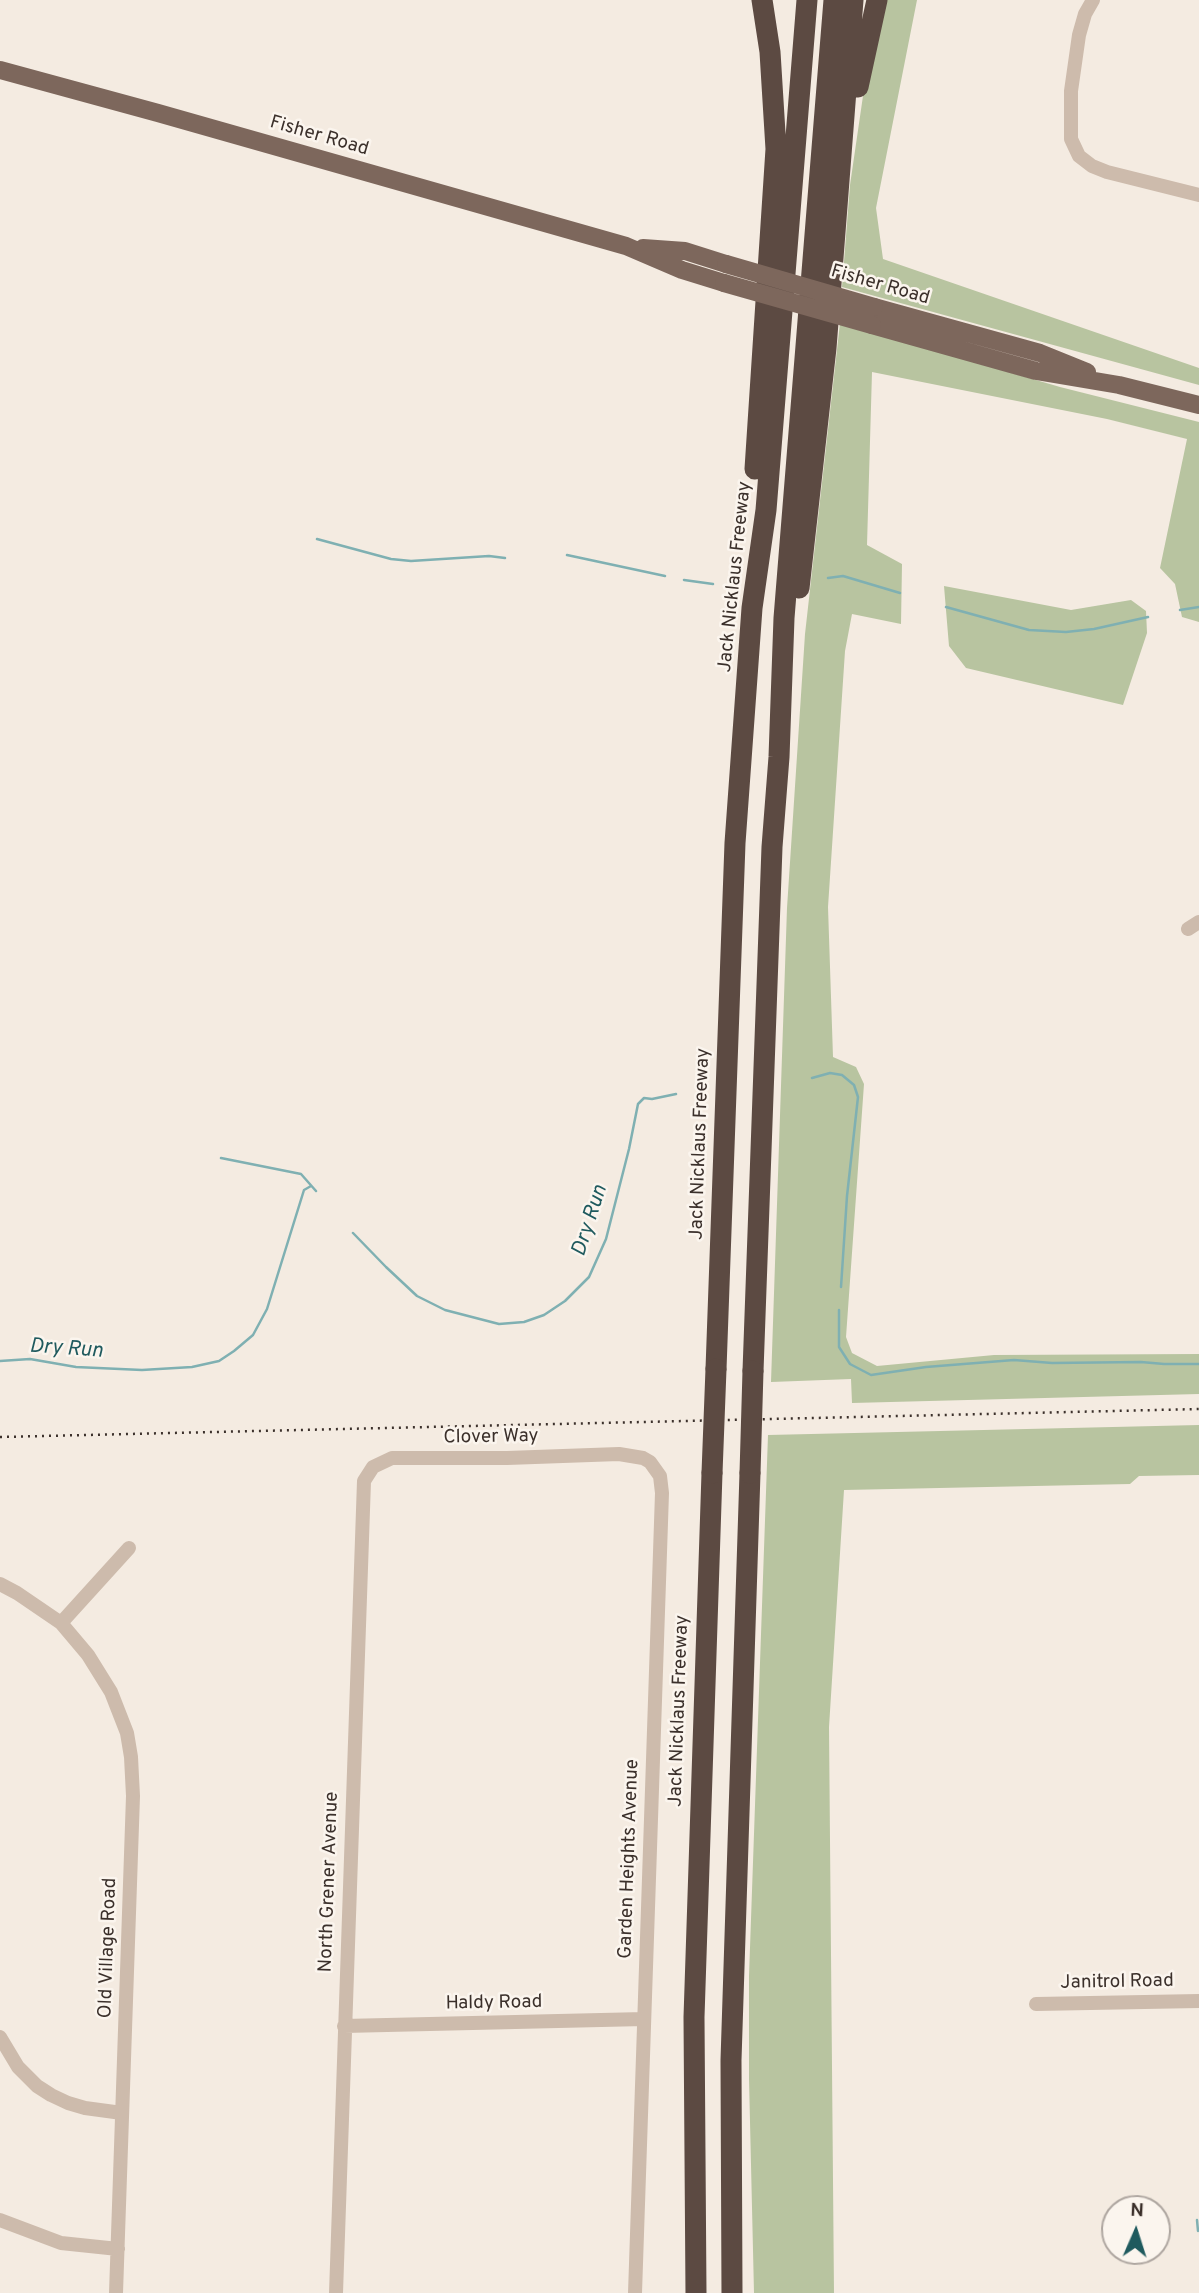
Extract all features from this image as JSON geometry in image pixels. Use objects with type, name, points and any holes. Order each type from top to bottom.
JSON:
[{"type":"highway","points":[[752,608],[753,508],[776,149],[770,52],[762,0]]},
{"type":"highway","name":"Jack Nicklaus Freeway","points":[[696,2293],[695,2004],[734,857],[752,608],[766,510],[807,0]]},
{"type":"highway","points":[[732,2293],[731,2060],[772,847],[779,757],[785,604],[834,0]]},
{"type":"highway","points":[[779,757],[813,480],[826,348],[853,0]]},
{"type":"highway","points":[[838,185],[877,0]]},
{"type":"highway","points":[[731,2263],[739,2293]]},
{"type":"main road","name":"Fisher Road","points":[[0,70],[626,246],[682,270],[724,283],[1035,371],[1119,385],[1199,405]]},
{"type":"main road","name":"Fisher Road","points":[[626,246],[685,251],[1040,353],[1119,385]]},
{"type":"street","points":[[1093,0],[1085,14],[1079,35],[1071,91],[1071,139],[1079,156],[1092,166],[1107,172],[1199,195]]},
{"type":"street","name":"Clover Way","points":[[368,1473],[378,1463],[401,1457],[507,1458],[619,1454]]},
{"type":"street","name":"Garden Heights Avenue","points":[[619,1454],[643,1458],[650,1462],[660,1476],[662,1493],[635,2293]]},
{"type":"street","name":"North Grener Avenue","points":[[335,2293],[360,1556],[363,1485],[368,1473]]},
{"type":"street","points":[[61,1623],[129,1548]]},
{"type":"street","name":"Old Village Road","points":[[0,1584],[18,1592],[61,1623],[88,1655],[111,1692],[127,1733],[131,1757],[133,1796],[116,2293]]},
{"type":"street","name":"Janitrol Road","points":[[1036,2004],[1199,2001]]},
{"type":"street","name":"Haldy Road","points":[[344,2026],[644,2019]]},
{"type":"street","points":[[0,2037],[18,2067],[51,2095],[68,2104],[122,2113]]},
{"type":"street","points":[[0,2220],[31,2234],[61,2243],[118,2249]]},
{"type":"green space","points":[[884,0],[917,0],[876,208],[883,259],[1199,368],[1199,385],[842,287],[850,185],[863,96]]},
{"type":"green space","points":[[840,323],[1060,387],[1199,422],[1199,622],[1182,617],[1175,584],[1160,568],[1187,439],[1107,419],[872,372],[867,545],[902,564],[901,624],[852,614],[845,651],[828,907],[833,1057],[856,1067],[864,1084],[846,1337],[852,1353],[877,1366],[994,1355],[1199,1354],[1199,1394],[852,1403],[851,1379],[771,1382],[787,908],[805,634]]},
{"type":"green space","points":[[944,586],[1071,610],[1131,600],[1146,611],[1147,633],[1123,705],[966,668],[949,646]]},
{"type":"green space","points":[[1199,1425],[1199,1475],[1139,1476],[1130,1484],[844,1490],[829,1727],[834,2293],[754,2293],[749,1976],[768,1435]]},
{"type":"waterway","points":[[317,539],[391,559],[411,561],[489,556],[505,558]]},
{"type":"waterway","points":[[567,555],[665,576]]},
{"type":"waterway","points":[[828,578],[843,576],[900,593]]},
{"type":"waterway","points":[[684,580],[713,584]]},
{"type":"waterway","points":[[946,607],[1029,630],[1066,632],[1148,617]]},
{"type":"waterway","points":[[1180,610],[1199,607]]},
{"type":"waterway","name":"Dry Run","points":[[812,1078],[830,1073],[842,1075],[854,1085],[858,1097],[847,1196],[841,1287]]},
{"type":"waterway","name":"Dry Run","points":[[353,1233],[417,1296],[445,1310],[499,1324],[524,1322],[544,1315],[565,1301],[589,1277],[606,1239],[638,1104],[644,1098],[676,1094]]},
{"type":"waterway","name":"Dry Run","points":[[221,1158],[301,1174],[316,1191]]},
{"type":"waterway","name":"Dry Run","points":[[0,1361],[30,1359],[76,1367],[142,1370],[192,1367],[219,1361],[253,1335],[267,1309],[304,1190],[311,1186]]},
{"type":"waterway","name":"Dry Run","points":[[839,1310],[839,1347],[850,1364],[871,1375],[926,1367],[1014,1360],[1052,1363],[1199,1364]]},
{"type":"waterway","points":[[1197,2220],[1198,2231]]},
{"type":"railway","points":[[0,1437],[1199,1409]]}]
